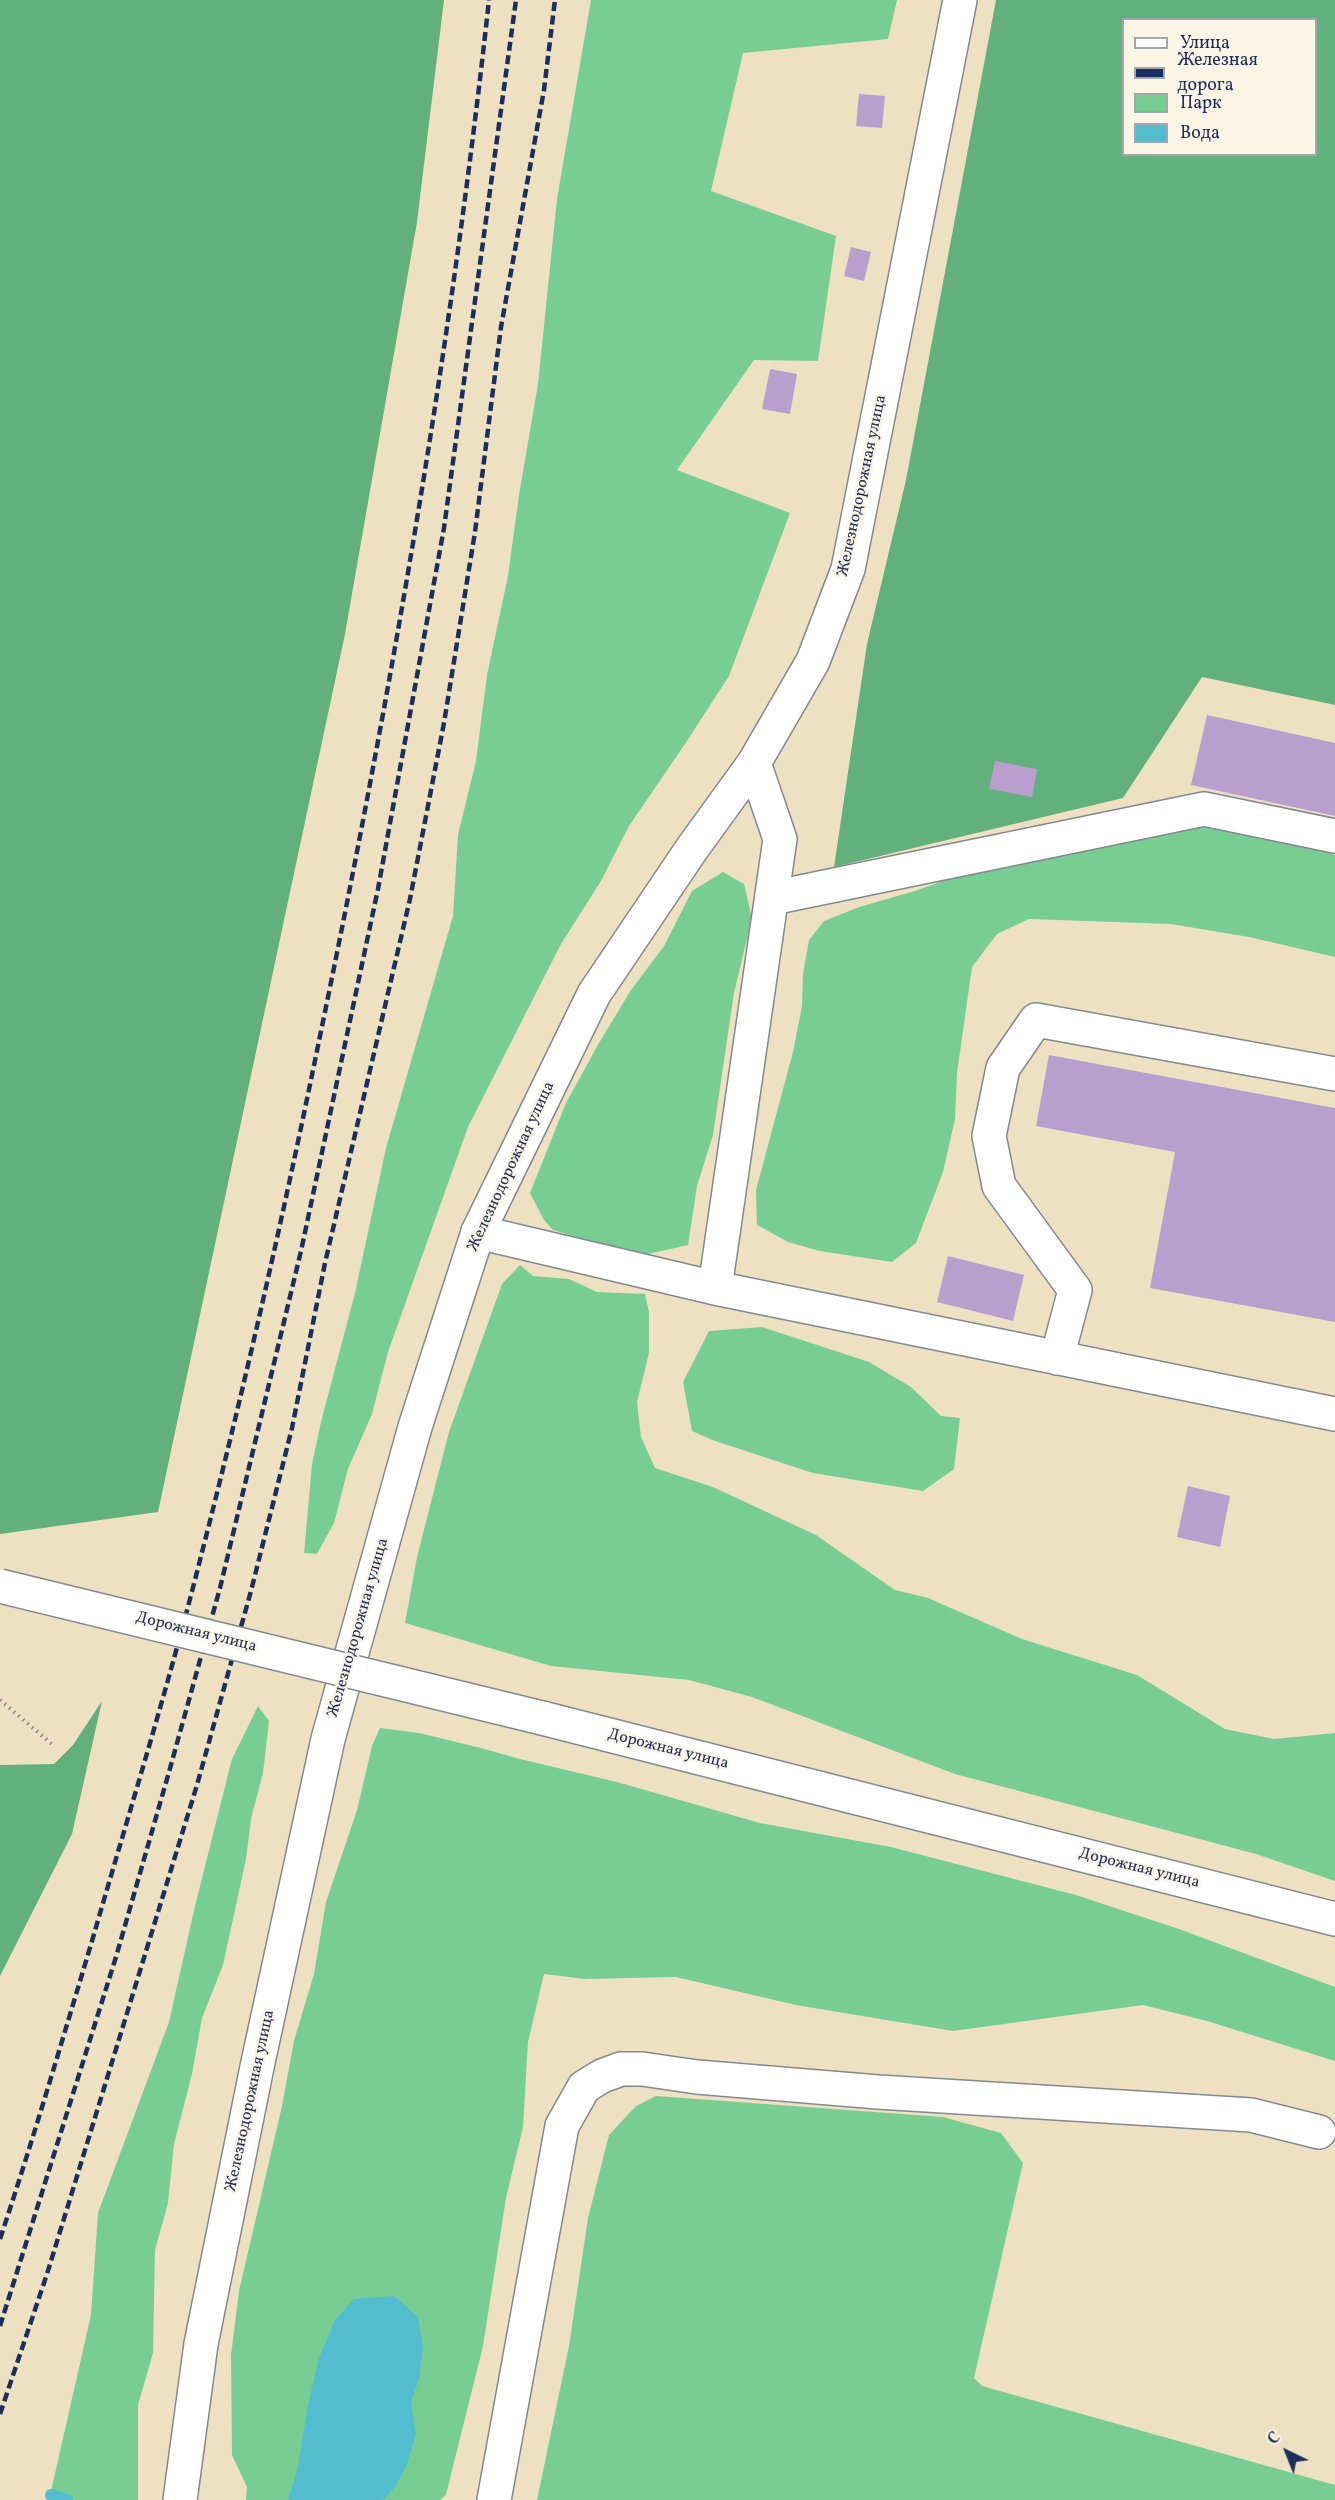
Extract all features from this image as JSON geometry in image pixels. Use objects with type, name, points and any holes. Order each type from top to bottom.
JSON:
[{"type":"main road","name":"Железнодорожная улица","points":[[180,2500],[203,2332],[257,2067],[328,1739],[415,1427],[478,1232],[594,994],[684,860],[754,763],[813,661],[848,569],[960,0]]},
{"type":"main road","points":[[715,1288],[780,839],[754,763]]},
{"type":"main road","points":[[772,898],[1204,809],[1335,836]]},
{"type":"main road","points":[[1057,1358],[1075,1290],[999,1186],[989,1136],[1003,1068],[1036,1020],[1335,1074]]},
{"type":"main road","points":[[478,1232],[715,1288],[1335,1414]]},
{"type":"main road","name":"Дорожная улица","points":[[0,1586],[542,1718],[1335,1919]]},
{"type":"main road","points":[[494,2500],[562,2126],[584,2087],[602,2076],[621,2069],[642,2068],[698,2077],[878,2092],[1251,2115],[1319,2132]]},
{"type":"path","points":[[0,1700],[53,1745]]},
{"type":"green space","points":[[0,0],[444,0],[417,222],[345,634],[158,1512],[0,1534]]},
{"type":"green space","points":[[591,0],[897,0],[888,39],[743,53],[711,191],[836,236],[818,361],[754,360],[677,470],[790,513],[729,676],[629,826],[601,881],[561,944],[468,1127],[388,1352],[372,1414],[348,1469],[334,1523],[317,1554],[304,1553],[312,1464],[321,1422],[355,1293],[386,1148],[453,916],[458,835],[476,761],[487,675],[508,576],[538,384],[557,199]]},
{"type":"green space","points":[[996,0],[1335,0],[1335,705],[1202,677],[1123,798],[834,867],[867,644],[906,480]]},
{"type":"green space","points":[[1198,826],[1255,832],[1335,855],[1335,957],[1249,937],[1171,924],[1029,919],[997,934],[972,967],[957,1073],[955,1119],[943,1172],[916,1243],[892,1262],[820,1251],[788,1242],[757,1225],[756,1190],[793,1052],[802,1006],[803,974],[809,940],[824,921],[859,907],[963,874]]},
{"type":"green space","points":[[723,872],[744,884],[752,918],[734,993],[713,1135],[697,1186],[688,1245],[639,1256],[553,1230],[544,1220],[530,1193],[566,1103],[631,990],[664,946],[692,891]]},
{"type":"green space","points":[[520,1265],[533,1276],[569,1279],[597,1292],[645,1294],[649,1312],[649,1353],[637,1402],[641,1437],[655,1468],[713,1487],[816,1535],[895,1590],[928,1598],[1022,1639],[1137,1675],[1225,1729],[1274,1739],[1335,1733],[1335,1881],[1256,1854],[955,1774],[752,1697],[689,1680],[551,1666],[405,1623],[417,1557],[449,1432],[502,1284]]},
{"type":"green space","points":[[762,1327],[869,1362],[911,1387],[941,1416],[960,1418],[954,1469],[923,1491],[813,1473],[715,1441],[692,1431],[683,1382],[709,1331]]},
{"type":"green space","points":[[102,1701],[72,1834],[0,1976],[0,1765],[54,1764],[73,1745]]},
{"type":"green space","points":[[258,1706],[269,1721],[263,1773],[251,1819],[246,1859],[223,1965],[202,2018],[192,2074],[174,2144],[168,2203],[155,2250],[153,2353],[138,2405],[138,2500],[49,2500],[91,2315],[98,2213],[169,2022],[232,1759]]},
{"type":"green space","points":[[380,1728],[419,1733],[617,1782],[760,1823],[891,1847],[1076,1895],[1179,1929],[1335,1987],[1335,2061],[1207,2021],[1143,2005],[953,2031],[796,2005],[676,1977],[585,1979],[544,1974],[528,2042],[523,2127],[506,2198],[483,2346],[446,2495],[440,2500],[246,2500],[247,2487],[232,2455],[231,2355],[239,2291],[282,2106],[294,2041],[314,1974],[326,1902],[357,1810],[372,1746]]},
{"type":"green space","points":[[656,2096],[943,2117],[1001,2133],[1023,2163],[974,2378],[982,2386],[1335,2485],[1335,2500],[537,2500],[569,2346],[588,2218],[609,2135],[636,2106]]},
{"type":"water","points":[[394,2296],[418,2317],[423,2346],[419,2378],[411,2403],[416,2434],[406,2467],[395,2487],[383,2500],[288,2500],[298,2467],[308,2405],[319,2358],[335,2320],[354,2299]]},
{"type":"building","points":[[859,94],[885,96],[882,128],[856,126]]},
{"type":"building","points":[[851,247],[871,252],[864,281],[844,276]]},
{"type":"building","points":[[770,369],[797,374],[790,414],[762,409]]},
{"type":"building","points":[[1207,715],[1335,743],[1335,816],[1191,785]]},
{"type":"building","points":[[995,761],[1037,769],[1032,797],[989,789]]},
{"type":"building","points":[[1049,1055],[1335,1108],[1335,1322],[1150,1288],[1175,1152],[1036,1126]]},
{"type":"building","points":[[948,1256],[1024,1275],[1013,1321],[937,1302]]},
{"type":"building","points":[[1188,1486],[1230,1496],[1220,1547],[1177,1537]]},
{"type":"waterway","points":[[51,2495],[67,2500]]},
{"type":"railway","points":[[0,2239],[70,2016],[174,1659],[232,1433],[292,1169],[371,778],[417,520],[457,260],[489,0]]},
{"type":"railway","points":[[0,2326],[116,1957],[169,1772],[220,1588],[301,1251],[378,889],[444,528],[516,0]]},
{"type":"railway","points":[[0,2414],[47,2274],[197,1785],[251,1591],[292,1428],[325,1263],[410,899],[444,723],[475,532],[501,327],[544,90],[555,0]]}]
